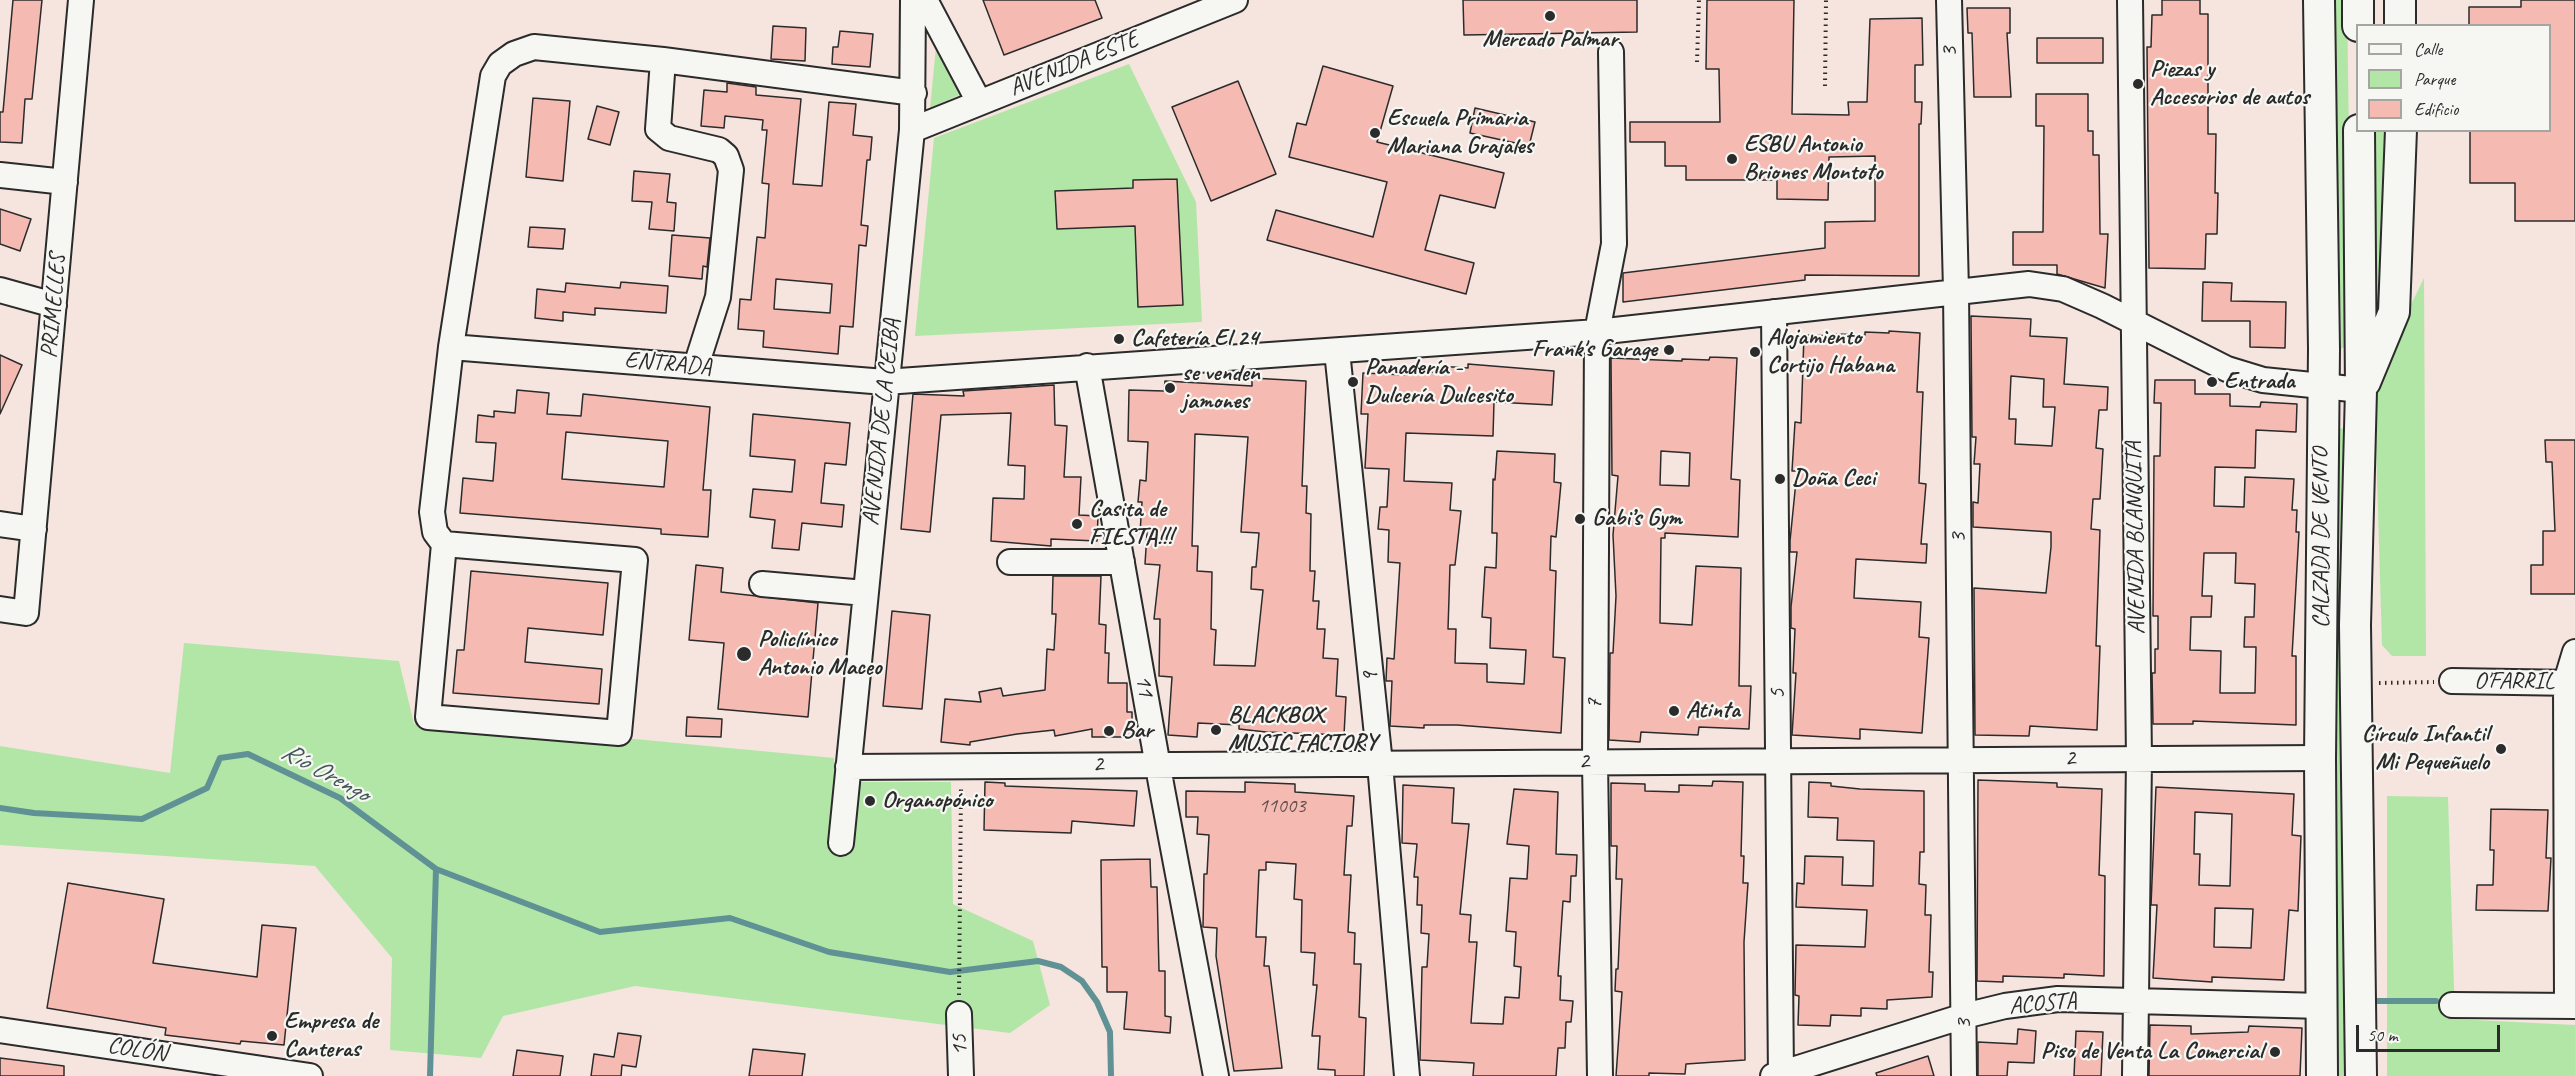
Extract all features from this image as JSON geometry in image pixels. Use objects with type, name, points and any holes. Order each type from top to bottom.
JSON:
[{"type":"main road","name":"CALZADA DE VENTO","points":[[2319,0],[2323,388],[2320,758],[2322,1076]]},
{"type":"main road","points":[[2358,0],[2358,24]]},
{"type":"main road","points":[[2400,0],[2400,24]]},
{"type":"main road","name":"CALZADA DE VENTO","points":[[2359,132],[2361,390],[2355,625],[2361,1076]]},
{"type":"main road","name":"CALZADA DE VENTO","points":[[2361,390],[2394,312],[2401,132]]},
{"type":"street","name":"PRIMELLES","points":[[0,609],[26,613],[81,0]]},
{"type":"street","name":"AVENIDA DE LA CEIBA","points":[[841,843],[885,382],[912,130],[913,0]]},
{"type":"street","points":[[925,0],[979,102]]},
{"type":"street","name":"AVENIDA ESTE","points":[[912,130],[1235,0]]},
{"type":"street","name":"3","points":[[1949,0],[1956,291],[1964,1076]]},
{"type":"street","name":"AVENIDA BLANQUITA","points":[[2130,0],[2139,759],[2134,1000],[2135,1076]]},
{"type":"street","points":[[444,544],[635,560],[619,733],[428,717],[444,544],[435,532],[432,512],[451,347],[493,76],[500,64],[514,54],[534,47],[663,60],[914,93]]},
{"type":"street","name":"7","points":[[1600,1076],[1595,762],[1597,332],[1614,243],[1611,52]]},
{"type":"street","points":[[663,60],[658,129],[669,138],[719,150],[726,156],[731,170],[718,297],[696,366]]},
{"type":"street","points":[[0,175],[65,182]]},
{"type":"street","name":"ENTRADA","points":[[451,347],[885,382],[1087,366],[1597,332],[2029,284],[2062,289],[2227,369],[2263,380],[2323,388],[2361,390]]},
{"type":"street","points":[[0,290],[54,305]]},
{"type":"street","name":"5","points":[[1774,312],[1779,761],[1779,1075]]},
{"type":"street","name":"9","points":[[1337,351],[1380,764],[1407,1076]]},
{"type":"street","name":"11","points":[[1087,366],[1216,1076]]},
{"type":"street","points":[[0,525],[34,529]]},
{"type":"street","points":[[1010,562],[1122,562]]},
{"type":"street","points":[[762,584],[865,593]]},
{"type":"street","points":[[2452,1005],[2571,1006],[2571,682],[2575,652]]},
{"type":"street","name":"O'FARRIL","points":[[2452,681],[2571,682]]},
{"type":"street","name":"2","points":[[848,767],[2320,758]]},
{"type":"street","name":"ACOSTA","points":[[1779,1075],[1964,1016],[2005,1006],[2058,999],[2322,1006]]},
{"type":"street","name":"15","points":[[959,1014],[961,1076]]},
{"type":"street","name":"COLÓN","points":[[0,1030],[310,1076]]},
{"type":"path","points":[[1697,62],[1699,0]]},
{"type":"path","points":[[1825,86],[1826,0]]},
{"type":"path","points":[[2372,683],[2452,681]]},
{"type":"path","points":[[959,1014],[961,766]]},
{"type":"green space","points":[[2335,0],[2347,0],[2352,347],[2341,348]]},
{"type":"green space","points":[[936,47],[959,95],[930,108]]},
{"type":"green space","points":[[1129,64],[1196,202],[1202,322],[915,336],[934,138]]},
{"type":"green space","points":[[2373,132],[2385,132],[2382,314],[2374,335]]},
{"type":"green space","points":[[2424,278],[2426,656],[2392,656],[2382,645],[2374,380]]},
{"type":"green space","points":[[2345,428],[2353,1076],[2333,1076],[2337,429]]},
{"type":"green space","points":[[184,643],[399,661],[414,724],[635,739],[834,758],[835,782],[951,782],[953,904],[1033,941],[1050,1005],[1010,1033],[635,986],[503,1016],[481,1058],[390,1050],[392,958],[315,866],[0,845],[0,746],[170,773]]},
{"type":"green space","points":[[2387,796],[2448,797],[2455,1019],[2575,1025],[2575,1076],[2387,1076]]},
{"type":"building","points":[[13,0],[42,0],[32,99],[25,99],[22,143],[0,142],[0,112],[3,112]]},
{"type":"building","points":[[983,0],[1095,0],[1102,18],[1004,55]]},
{"type":"building","name":"Mercado Palmar","points":[[1463,0],[1637,0],[1637,32],[1464,35]]},
{"type":"building","points":[[1707,0],[1794,0],[1792,114],[1849,115],[1848,102],[1867,102],[1870,19],[1922,18],[1923,65],[1915,65],[1915,102],[1922,102],[1921,124],[1919,124],[1919,276],[1805,275],[1805,280],[1623,302],[1623,273],[1825,248],[1825,222],[1875,221],[1875,156],[1829,157],[1828,200],[1777,199],[1777,180],[1686,180],[1686,166],[1665,166],[1665,142],[1630,142],[1630,122],[1720,122],[1719,69],[1706,69]]},
{"type":"building","points":[[2162,0],[2200,0],[2200,14],[2208,14],[2208,134],[2216,134],[2215,193],[2218,193],[2217,234],[2206,234],[2205,269],[2149,268],[2147,47],[2151,47],[2152,15],[2162,15]]},
{"type":"building","points":[[2521,0],[2575,0],[2575,221],[2515,221],[2515,183],[2470,183],[2470,132],[2551,132],[2551,24],[2469,24],[2469,7],[2521,7]]},
{"type":"building","points":[[1967,8],[2010,8],[2010,33],[2007,33],[2011,97],[1974,97],[1972,33],[1968,33]]},
{"type":"building","points":[[773,26],[806,28],[805,61],[771,59]]},
{"type":"building","points":[[840,31],[873,34],[870,67],[832,64],[833,47],[838,47]]},
{"type":"building","points":[[2037,38],[2103,38],[2103,63],[2037,63]]},
{"type":"building","points":[[1323,66],[1393,86],[1377,142],[1504,173],[1495,208],[1440,195],[1425,250],[1474,263],[1466,294],[1267,240],[1276,210],[1373,237],[1387,182],[1289,157],[1297,123],[1306,125]]},
{"type":"building","points":[[1238,81],[1276,174],[1211,201],[1172,107]]},
{"type":"building","points":[[727,83],[756,87],[756,95],[801,99],[793,184],[822,186],[829,102],[856,104],[853,135],[872,137],[870,160],[867,160],[861,225],[868,226],[866,246],[859,245],[853,327],[840,326],[838,354],[763,347],[764,331],[738,329],[740,299],[751,300],[757,237],[765,238],[769,184],[762,183],[767,130],[762,130],[763,120],[725,116],[724,128],[701,126],[704,90],[727,92]],"holes":[[[776,279],[832,284],[830,313],[774,309]]]},
{"type":"building","points":[[2036,94],[2088,94],[2088,131],[2093,131],[2093,155],[2099,155],[2100,234],[2108,234],[2105,288],[2057,274],[2057,265],[2013,265],[2013,232],[2043,232],[2044,126],[2036,126]]},
{"type":"building","points":[[533,98],[570,101],[563,181],[526,177]]},
{"type":"building","points":[[597,106],[619,112],[610,145],[588,139]]},
{"type":"building","points":[[1475,108],[1535,122],[1529,146],[1470,133]]},
{"type":"building","points":[[634,171],[670,174],[667,202],[676,203],[674,231],[649,229],[652,202],[632,201]]},
{"type":"building","points":[[1177,179],[1183,305],[1138,307],[1135,226],[1057,229],[1055,191],[1133,188],[1133,180]]},
{"type":"building","points":[[0,209],[31,219],[20,251],[0,244]]},
{"type":"building","points":[[530,227],[565,229],[563,249],[528,247]]},
{"type":"building","points":[[672,235],[710,238],[707,267],[703,266],[702,279],[669,276]]},
{"type":"building","points":[[621,282],[668,286],[666,313],[595,308],[595,315],[563,312],[563,321],[535,318],[537,289],[565,292],[566,283],[620,288]]},
{"type":"building","points":[[2203,282],[2232,283],[2231,301],[2286,302],[2285,348],[2250,347],[2250,321],[2202,321]]},
{"type":"building","points":[[1971,316],[2031,319],[2030,336],[2067,338],[2064,384],[2108,387],[2107,410],[2099,410],[2096,448],[2103,449],[2100,499],[2093,499],[2091,529],[2100,530],[2096,646],[2100,646],[2097,730],[2030,726],[2029,736],[1975,735],[1974,588],[2046,593],[2051,532],[1973,527],[1973,502],[1978,503],[1980,464],[1974,464],[1976,437],[1972,437]],"holes":[[[2011,376],[2044,379],[2043,407],[2055,407],[2052,446],[2015,444],[2016,419],[2009,419]]]},
{"type":"building","points":[[1889,331],[1920,333],[1917,392],[1923,392],[1919,483],[1926,484],[1921,544],[1927,544],[1926,563],[1856,559],[1854,598],[1921,602],[1919,637],[1929,638],[1922,733],[1860,729],[1860,739],[1792,735],[1796,673],[1793,673],[1795,629],[1791,628],[1791,607],[1797,552],[1790,552],[1790,541],[1797,471],[1792,471],[1795,422],[1801,423],[1804,335],[1865,335],[1865,332],[1889,333]]},
{"type":"building","points":[[0,355],[22,365],[0,414]]},
{"type":"building","points":[[1710,357],[1737,358],[1731,479],[1740,480],[1738,537],[1665,533],[1665,538],[1661,538],[1660,623],[1692,625],[1696,566],[1741,568],[1739,686],[1751,686],[1749,729],[1699,727],[1698,735],[1641,732],[1640,742],[1609,740],[1610,653],[1613,653],[1616,596],[1613,535],[1618,476],[1612,475],[1611,358],[1709,360]],"holes":[[[1661,451],[1690,453],[1689,486],[1660,485]]]},
{"type":"building","points":[[1468,364],[1554,371],[1552,405],[1494,402],[1493,436],[1406,433],[1404,481],[1452,483],[1450,510],[1461,511],[1455,565],[1450,565],[1448,629],[1456,629],[1455,663],[1487,664],[1487,682],[1524,684],[1526,650],[1490,648],[1491,618],[1482,617],[1485,567],[1496,568],[1497,533],[1492,533],[1493,479],[1495,480],[1497,451],[1555,454],[1554,482],[1561,483],[1556,537],[1551,536],[1550,570],[1556,571],[1553,657],[1565,658],[1561,733],[1457,725],[1424,725],[1424,728],[1390,726],[1392,681],[1386,681],[1387,658],[1394,659],[1400,563],[1388,562],[1389,530],[1378,529],[1380,507],[1387,507],[1389,469],[1365,468],[1368,414],[1361,414],[1363,373],[1407,375],[1407,371],[1437,372],[1438,366],[1468,368]]},
{"type":"building","points":[[1252,378],[1306,381],[1302,486],[1307,486],[1306,513],[1311,514],[1310,571],[1315,571],[1313,601],[1319,601],[1317,629],[1325,629],[1323,658],[1338,659],[1336,696],[1346,697],[1344,735],[1266,732],[1239,729],[1239,725],[1198,723],[1197,737],[1168,735],[1172,677],[1159,676],[1160,619],[1154,619],[1160,565],[1145,564],[1147,533],[1140,533],[1142,502],[1138,502],[1140,480],[1146,481],[1148,442],[1128,441],[1129,390],[1164,391],[1165,381],[1252,386]],"holes":[[[1195,434],[1248,437],[1241,532],[1259,533],[1256,567],[1252,567],[1251,589],[1263,590],[1255,666],[1214,665],[1216,630],[1211,629],[1212,572],[1197,571],[1198,546],[1192,546]]]},
{"type":"building","points":[[2155,380],[2195,380],[2195,394],[2230,394],[2230,406],[2260,407],[2261,402],[2297,404],[2296,432],[2256,430],[2255,468],[2215,467],[2214,506],[2244,507],[2245,477],[2294,479],[2292,510],[2297,510],[2296,532],[2299,532],[2292,656],[2296,656],[2296,725],[2193,721],[2193,724],[2153,724],[2152,673],[2155,673],[2155,649],[2158,649],[2158,616],[2153,616],[2154,456],[2160,456],[2161,403],[2154,403]],"holes":[[[2204,553],[2236,553],[2235,583],[2255,584],[2254,617],[2245,617],[2244,647],[2256,647],[2255,693],[2220,693],[2221,651],[2190,650],[2191,617],[2211,617],[2212,596],[2202,596]]]},
{"type":"building","points":[[1054,385],[1055,425],[1067,426],[1064,477],[1081,477],[1079,515],[1098,516],[1097,541],[1051,539],[1051,546],[991,541],[993,498],[1024,499],[1025,466],[1008,465],[1011,413],[941,415],[930,532],[901,529],[913,394],[964,396],[963,391]]},
{"type":"building","points":[[517,390],[549,393],[547,414],[581,416],[583,394],[710,407],[703,490],[711,490],[708,537],[661,534],[661,529],[460,513],[463,478],[493,481],[496,443],[476,442],[478,415],[494,417],[494,411],[515,413]],"holes":[[[566,432],[668,441],[664,487],[562,479]]]},
{"type":"building","points":[[753,414],[850,423],[846,465],[825,463],[821,503],[844,505],[842,527],[802,523],[799,550],[772,548],[775,520],[750,517],[753,489],[792,492],[795,460],[750,456]]},
{"type":"building","points":[[2545,440],[2575,440],[2575,594],[2531,594],[2531,565],[2543,565],[2543,531],[2555,531],[2552,462],[2546,462]]},
{"type":"building","points":[[696,565],[723,568],[721,592],[818,603],[808,717],[718,709],[724,643],[689,640]]},
{"type":"building","points":[[471,571],[608,583],[603,635],[528,628],[525,662],[602,669],[599,704],[453,693],[457,650],[464,650]]},
{"type":"building","points":[[1053,576],[1101,576],[1099,624],[1106,625],[1105,653],[1109,653],[1108,683],[1127,683],[1127,712],[1132,712],[1132,737],[1092,737],[1092,729],[1055,736],[1054,730],[1017,734],[970,742],[970,745],[941,742],[945,699],[981,702],[979,692],[1001,688],[1003,696],[1045,690],[1047,649],[1054,650],[1056,614],[1052,614]]},
{"type":"building","points":[[892,611],[930,615],[922,709],[883,706]]},
{"type":"building","points":[[687,717],[722,719],[721,737],[686,736]]},
{"type":"building","points":[[1978,780],[2057,783],[2057,787],[2102,789],[2099,875],[2105,876],[2104,976],[2064,974],[2064,978],[2003,976],[2003,982],[1977,981]]},
{"type":"building","points":[[1713,781],[1743,782],[1741,856],[1744,856],[1743,883],[1748,883],[1744,942],[1745,1060],[1686,1064],[1685,1074],[1649,1073],[1649,1076],[1616,1076],[1622,992],[1615,991],[1622,879],[1616,879],[1617,846],[1611,846],[1611,783],[1645,784],[1645,791],[1679,792],[1679,785],[1712,786]]},
{"type":"building","points":[[985,782],[1005,783],[1005,786],[1137,791],[1134,826],[1072,821],[1071,833],[984,830]]},
{"type":"building","points":[[1245,782],[1295,784],[1295,792],[1354,796],[1352,826],[1347,826],[1344,875],[1351,875],[1348,932],[1355,933],[1354,964],[1361,964],[1359,1017],[1366,1018],[1364,1076],[1335,1076],[1335,1070],[1318,1069],[1320,1036],[1312,1036],[1317,985],[1313,985],[1315,953],[1301,952],[1302,900],[1294,899],[1296,864],[1266,862],[1266,870],[1259,870],[1256,937],[1266,937],[1264,966],[1269,966],[1282,1068],[1234,1071],[1216,956],[1217,928],[1203,927],[1204,874],[1207,874],[1209,835],[1197,834],[1198,817],[1186,817],[1186,791],[1245,792]]},
{"type":"building","points":[[1809,782],[1831,783],[1831,786],[1860,789],[1924,791],[1924,852],[1920,852],[1919,884],[1926,885],[1925,915],[1931,915],[1929,972],[1933,972],[1932,997],[1887,1000],[1887,1009],[1861,1008],[1861,1016],[1831,1015],[1830,1026],[1798,1025],[1799,996],[1795,995],[1796,945],[1865,947],[1867,910],[1796,907],[1797,883],[1804,884],[1805,856],[1843,857],[1842,885],[1873,886],[1874,841],[1837,840],[1838,818],[1808,817]]},
{"type":"building","points":[[1403,785],[1454,788],[1452,823],[1469,824],[1460,914],[1471,915],[1469,942],[1477,942],[1471,1023],[1503,1024],[1505,997],[1519,998],[1521,967],[1514,966],[1516,932],[1506,931],[1510,878],[1527,879],[1529,846],[1507,844],[1514,789],[1558,792],[1556,854],[1577,855],[1576,876],[1571,876],[1570,902],[1563,901],[1558,976],[1561,976],[1560,1000],[1573,1001],[1571,1022],[1566,1022],[1565,1048],[1558,1048],[1556,1076],[1473,1076],[1474,1063],[1420,1060],[1422,967],[1427,967],[1429,934],[1421,933],[1422,905],[1417,905],[1418,877],[1414,877],[1417,844],[1402,843]]},
{"type":"building","points":[[2156,787],[2294,794],[2292,835],[2301,836],[2298,911],[2289,910],[2284,980],[2212,977],[2212,982],[2153,978],[2157,905],[2151,905]],"holes":[[[2195,812],[2232,814],[2230,886],[2199,885],[2200,854],[2194,854]],[[2215,908],[2253,909],[2251,948],[2214,947]]]},
{"type":"building","points":[[2491,809],[2548,810],[2546,858],[2551,858],[2548,911],[2476,910],[2477,885],[2493,885],[2494,850],[2490,850]]},
{"type":"building","points":[[1150,859],[1151,887],[1157,887],[1159,971],[1165,971],[1165,1016],[1171,1017],[1170,1033],[1124,1029],[1127,992],[1107,992],[1107,967],[1102,967],[1101,860]]},
{"type":"building","points":[[68,883],[164,899],[153,963],[257,977],[262,925],[296,928],[284,1045],[241,1041],[240,1044],[165,1035],[166,1028],[47,1008]]},
{"type":"building","points":[[2150,1025],[2191,1026],[2191,1034],[2248,1032],[2249,1026],[2302,1028],[2300,1076],[2149,1076]]},
{"type":"building","points":[[2018,1029],[2036,1031],[2034,1063],[2008,1062],[2007,1076],[1978,1076],[1978,1042],[2017,1044]]},
{"type":"building","points":[[2076,1031],[2103,1032],[2101,1076],[2074,1076]]},
{"type":"building","points":[[618,1033],[641,1036],[636,1067],[622,1065],[621,1076],[591,1076],[594,1054],[614,1057]]},
{"type":"building","points":[[753,1049],[805,1054],[802,1076],[749,1076]]},
{"type":"building","points":[[517,1050],[563,1056],[560,1076],[513,1076]]},
{"type":"building","points":[[1928,1056],[1934,1076],[1877,1076],[1876,1073]]},
{"type":"building","points":[[0,1058],[64,1066],[64,1076],[0,1076]]},
{"type":"waterway","points":[[0,808],[34,813],[142,819],[207,788],[220,758],[248,754],[340,798],[436,869],[600,932],[730,918],[829,952],[950,972],[1038,961],[1061,967],[1082,981],[1097,1002],[1110,1032],[1111,1076]]},
{"type":"waterway","name":"Río Orengo","points":[[430,1076],[436,869]]},
{"type":"waterway","points":[[2374,1001],[2436,1001]]},
{"type":"place","name":"Mercado Palmar","points":[[1550,16]]},
{"type":"place","name":"Piezas y Accesorios de autos","points":[[2138,84]]},
{"type":"place","name":"Escuela Primaria Mariana Grajales","points":[[1375,133]]},
{"type":"place","name":"ESBU Antonio Briones Montoto","points":[[1732,159]]},
{"type":"place","name":"Cafetería El 24","points":[[1119,339]]},
{"type":"place","name":"Frank's Garage","points":[[1669,350]]},
{"type":"place","name":"Alojamiento Cortijo Habana","points":[[1755,352]]},
{"type":"place","name":"Panadería - Dulcería Dulcesito","points":[[1353,382]]},
{"type":"place","name":"Entrada","points":[[2212,382]]},
{"type":"place","name":"se venden jamones","points":[[1170,388]]},
{"type":"place","name":"Doña Ceci","points":[[1780,479]]},
{"type":"place","name":"Gabi’s Gym","points":[[1580,519]]},
{"type":"place","name":"Casita de FIESTA!!!","points":[[1077,524]]},
{"type":"place","name":"Policlínico Antonio Maceo","points":[[744,654]]},
{"type":"place","name":"Atinta","points":[[1674,711]]},
{"type":"place","name":"BLACKBOX MUSIC FACTORY","points":[[1216,730]]},
{"type":"place","name":"Bar","points":[[1109,731]]},
{"type":"place","name":"Círculo Infantil Mi Pequeñuelo","points":[[2501,749]]},
{"type":"place","name":"Organopónico","points":[[870,801]]},
{"type":"place","name":"Empresa de Canteras","points":[[272,1036]]},
{"type":"place","name":"Piso de Venta La Comercial","points":[[2275,1052]]}]
